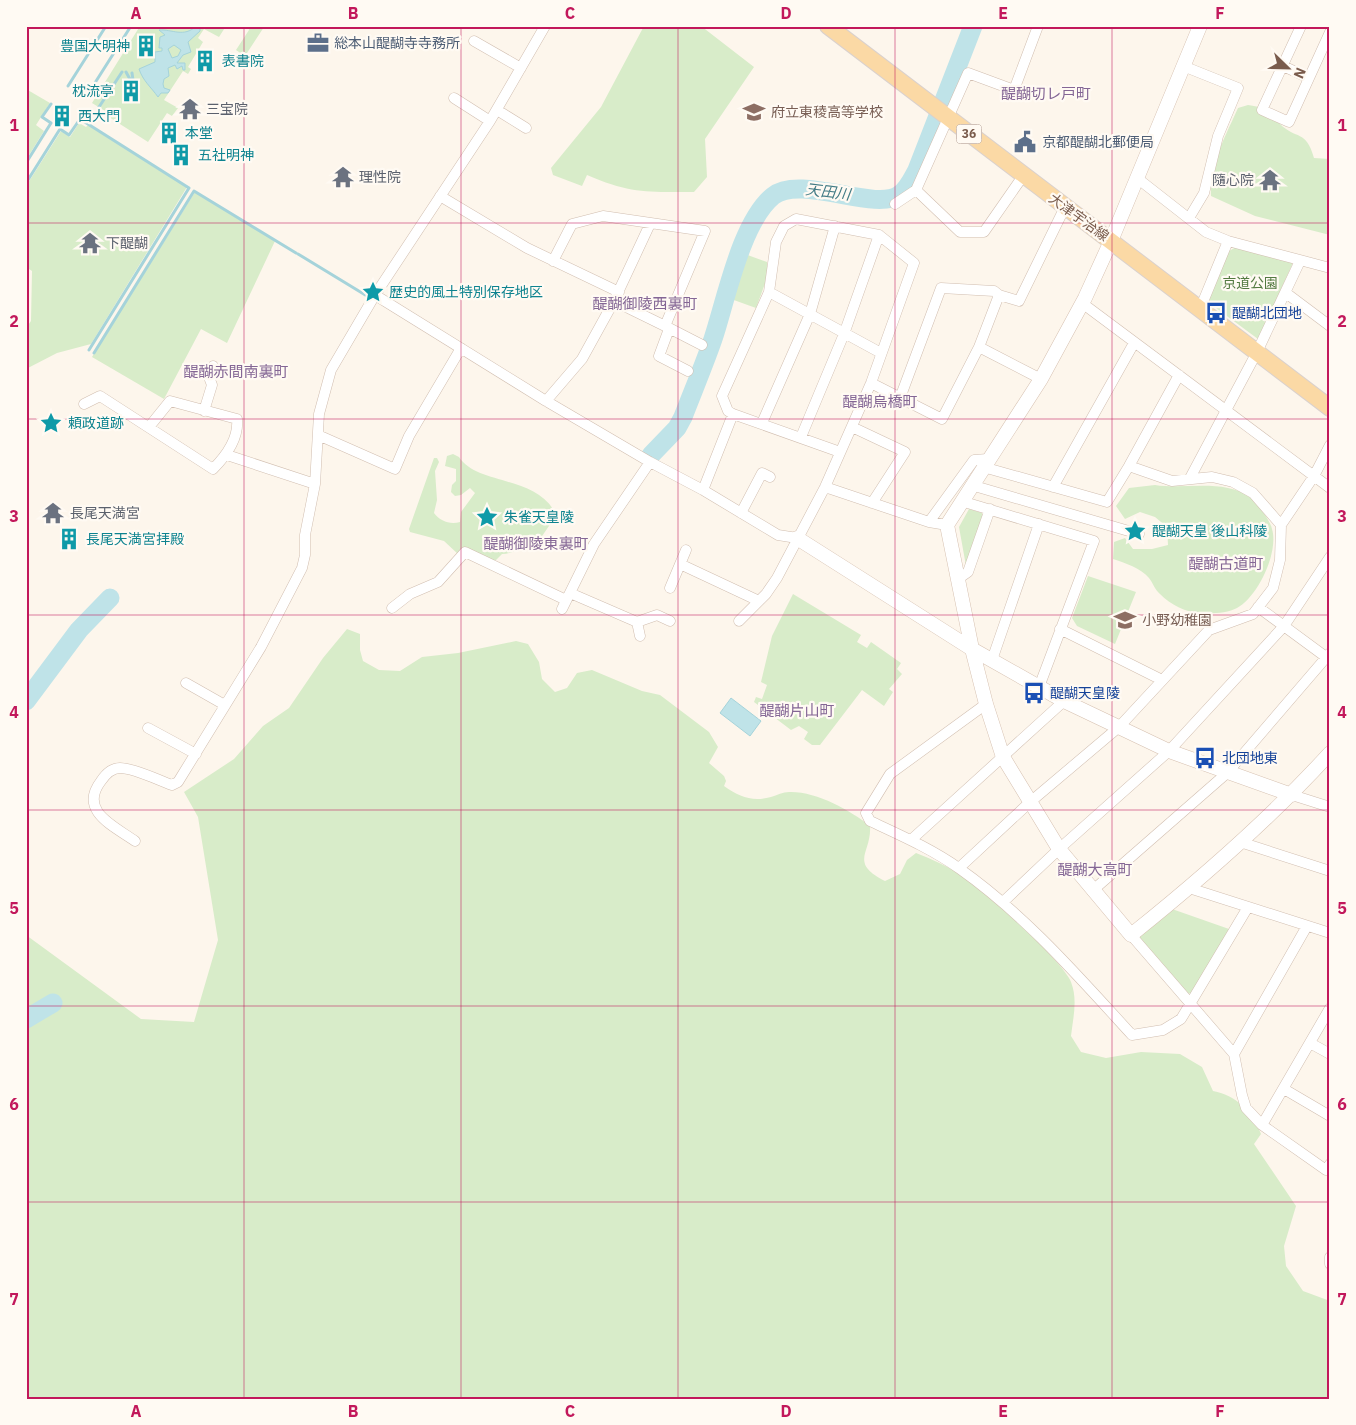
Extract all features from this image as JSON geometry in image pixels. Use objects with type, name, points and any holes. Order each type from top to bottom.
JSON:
[{"type":"main road","name":"大津宇治線","points":[[828,26],[1330,408]]},
{"type":"street","points":[[135,841],[97,812],[94,805],[95,788],[108,773],[121,768],[172,785],[178,782],[196,754],[223,704],[261,647],[302,568],[305,554],[305,536],[315,484],[321,400],[331,370],[375,295],[497,110],[545,26]]},
{"type":"street","points":[[895,204],[916,190],[968,73],[1014,90],[1038,26]]},
{"type":"street","points":[[1200,26],[1111,241],[1082,303],[1041,379],[947,525],[972,649],[986,704],[1003,756],[1030,804],[1059,849],[1092,891],[1190,1006],[1234,1054],[1246,1108],[1262,1125],[1326,1170],[1330,1164]]},
{"type":"street","points":[[1300,26],[1262,110],[1289,122],[1330,32]]},
{"type":"street","points":[[474,41],[521,68]]},
{"type":"street","points":[[1183,66],[1238,88],[1218,136],[1204,193],[1189,218]]},
{"type":"street","points":[[1283,66],[1309,78]]},
{"type":"street","points":[[454,98],[490,120]]},
{"type":"street","points":[[497,110],[526,128]]},
{"type":"street","points":[[916,190],[960,232],[984,232],[1023,176]]},
{"type":"street","points":[[1137,178],[1206,232],[1228,241],[1330,268]]},
{"type":"street","points":[[440,196],[702,346]]},
{"type":"street","points":[[900,398],[941,288],[994,291],[999,295],[1019,301],[1065,208]]},
{"type":"street","points":[[553,261],[572,224],[603,216],[705,231],[659,356],[688,371]]},
{"type":"street","points":[[739,621],[759,601],[777,578],[825,487],[871,383],[914,263],[879,235],[796,219],[784,226],[773,250],[769,292],[722,396],[728,411],[733,414],[840,452]]},
{"type":"street","points":[[546,401],[582,359],[617,297],[650,224]]},
{"type":"street","points":[[762,423],[810,314],[834,226]]},
{"type":"street","points":[[800,437],[844,334],[879,235]]},
{"type":"street","points":[[1200,309],[1228,241]]},
{"type":"street","points":[[1190,478],[1257,352],[1300,261]]},
{"type":"street","points":[[769,292],[881,353]]},
{"type":"street","points":[[1286,293],[1330,326]]},
{"type":"street","points":[[375,295],[546,401],[650,462],[703,490],[778,535],[797,538],[972,649],[1064,701],[1169,751],[1227,773],[1330,807]]},
{"type":"street","points":[[871,383],[942,419],[978,346],[999,295]]},
{"type":"street","points":[[1082,303],[1330,488]]},
{"type":"street","points":[[1053,487],[1134,343]]},
{"type":"street","points":[[978,346],[1041,379]]},
{"type":"street","points":[[318,435],[395,469],[409,436],[460,348]]},
{"type":"street","points":[[204,411],[212,384],[209,377],[213,366]]},
{"type":"street","points":[[929,522],[974,460],[1053,487],[1107,502],[1129,466],[1178,375]]},
{"type":"street","points":[[84,404],[100,396],[149,428],[213,469],[227,455],[230,444],[238,430],[238,419],[170,401],[149,428]]},
{"type":"street","points":[[703,490],[733,414]]},
{"type":"street","points":[[852,427],[904,452],[872,503]]},
{"type":"street","points":[[959,868],[1119,726],[1209,630],[1253,614],[1274,588],[1280,560],[1281,525],[1314,476],[1330,444]]},
{"type":"street","points":[[227,455],[315,484]]},
{"type":"street","points":[[566,601],[594,544],[650,462]]},
{"type":"street","points":[[1129,466],[1172,481],[1212,477],[1233,482],[1253,493],[1281,525]]},
{"type":"street","points":[[741,513],[762,473],[770,477]]},
{"type":"street","points":[[971,485],[1139,534]]},
{"type":"street","points":[[825,487],[929,522],[947,525]]},
{"type":"street","points":[[961,501],[1094,541],[1039,687]]},
{"type":"street","points":[[958,579],[968,572],[990,509]]},
{"type":"street","points":[[992,660],[1039,524]]},
{"type":"street","points":[[670,588],[686,550]]},
{"type":"street","points":[[392,608],[410,594],[438,582],[465,552],[566,601],[637,622],[657,615],[670,621]]},
{"type":"street","points":[[1004,902],[1059,849],[1169,751],[1284,626],[1330,557]]},
{"type":"street","points":[[680,564],[759,601]]},
{"type":"street","points":[[1092,891],[1227,773],[1329,657],[1258,607]]},
{"type":"street","points":[[637,622],[640,636]]},
{"type":"street","points":[[1060,629],[1162,680]]},
{"type":"street","points":[[186,683],[223,704]]},
{"type":"street","points":[[911,840],[1064,701]]},
{"type":"street","points":[[986,704],[890,774],[866,813],[870,821],[911,840],[959,868],[1004,902],[1079,976],[1132,1035],[1149,1034],[1172,1026],[1181,1019],[1248,907]]},
{"type":"street","points":[[148,728],[196,754]]},
{"type":"street","points":[[1131,936],[1189,888],[1292,795],[1330,753]]},
{"type":"street","points":[[1240,842],[1330,871]]},
{"type":"street","points":[[1189,888],[1330,933]]},
{"type":"street","points":[[1234,1054],[1307,926]]},
{"type":"street","points":[[1262,1125],[1330,1008]]},
{"type":"street","points":[[1310,1044],[1330,1054]]},
{"type":"street","points":[[1284,1089],[1330,1116]]},
{"type":"street","points":[[1330,1257],[1330,1264]]},
{"type":"green space","points":[[140,26],[226,26],[219,37],[204,29],[198,38],[203,42],[188,67],[191,69],[188,74],[183,71],[164,100],[178,108],[172,116],[167,113],[148,142],[109,117],[110,114],[92,103]]},
{"type":"green space","points":[[248,26],[264,27],[245,56],[236,50],[249,30]]},
{"type":"green space","points":[[644,26],[701,26],[754,67],[705,139],[707,177],[694,192],[664,192],[628,189],[587,175],[582,186],[553,175],[551,168],[601,107]]},
{"type":"green space","points":[[26,89],[50,103],[36,125],[44,131],[26,160]]},
{"type":"green space","name":"隨心院","points":[[1248,105],[1259,107],[1266,111],[1286,129],[1304,139],[1308,143],[1314,158],[1330,159],[1330,235],[1255,216],[1211,196],[1213,173],[1224,140],[1238,108]]},
{"type":"green space","points":[[79,123],[86,127],[88,125],[187,187],[91,344],[57,353],[26,369],[26,328],[31,321],[32,271],[26,267],[26,186],[61,131],[70,137]]},
{"type":"green space","points":[[195,192],[275,241],[227,343],[201,329],[164,399],[92,357]]},
{"type":"green space","name":"京道公園","points":[[1238,246],[1292,262],[1258,339],[1208,302],[1229,251]]},
{"type":"green space","points":[[742,253],[767,262],[767,278],[756,308],[731,299]]},
{"type":"green space","points":[[453,454],[459,457],[467,466],[478,472],[519,485],[544,498],[553,509],[551,523],[538,542],[507,554],[502,554],[496,560],[489,562],[459,555],[444,541],[410,532],[409,529],[434,458],[437,458],[439,462],[435,471],[437,500],[434,513],[446,522],[460,522],[461,512],[475,493],[470,488],[461,495],[455,496],[451,492],[452,485],[456,481],[456,469],[445,466],[447,456]]},
{"type":"green space","points":[[1155,485],[1217,486],[1229,488],[1251,498],[1266,517],[1271,525],[1273,539],[1270,561],[1252,594],[1237,608],[1224,612],[1209,613],[1184,609],[1164,598],[1142,571],[1113,559],[1114,542],[1125,538],[1133,549],[1152,549],[1168,545],[1167,527],[1155,517],[1140,512],[1125,519],[1116,506],[1129,488]]},
{"type":"green space","points":[[969,509],[982,513],[983,516],[966,566],[959,527]]},
{"type":"green space","points":[[1088,576],[1136,592],[1115,644],[1077,626],[1072,618]]},
{"type":"green space","points":[[793,594],[861,635],[857,642],[867,648],[871,642],[901,663],[897,669],[902,674],[889,689],[893,692],[884,706],[862,690],[820,745],[812,745],[804,739],[808,732],[799,726],[791,730],[754,702],[756,697],[762,699],[767,685],[761,682],[772,636]]},
{"type":"green space","points":[[347,629],[360,634],[360,650],[363,661],[379,670],[400,671],[422,657],[458,653],[516,641],[528,644],[539,662],[542,679],[555,692],[567,688],[577,673],[592,670],[642,691],[660,695],[709,732],[718,747],[709,763],[724,776],[726,781],[724,786],[730,790],[752,799],[771,797],[787,792],[810,795],[821,798],[853,814],[870,826],[870,835],[864,856],[867,868],[885,881],[900,874],[907,860],[916,853],[934,860],[972,883],[1021,926],[1065,972],[1071,982],[1074,996],[1071,1036],[1081,1052],[1106,1058],[1141,1052],[1180,1054],[1202,1067],[1213,1091],[1222,1093],[1236,1101],[1253,1118],[1261,1134],[1254,1144],[1296,1206],[1284,1246],[1286,1266],[1303,1291],[1330,1301],[1330,1399],[26,1399],[26,935],[141,1019],[194,1022],[218,940],[198,817],[184,792],[234,759],[263,726],[289,708],[323,658]]},
{"type":"green space","points":[[1172,909],[1229,929],[1193,993],[1183,994],[1139,941],[1140,933]]},
{"type":"water","points":[[196,26],[200,26],[200,31],[188,42],[191,52],[183,55],[177,63],[185,63],[185,70],[183,70],[182,66],[177,69],[175,65],[168,68],[169,76],[164,79],[163,84],[164,88],[170,90],[168,93],[161,93],[158,97],[139,69],[155,62],[155,52],[162,51],[162,48],[159,48],[160,37],[165,35],[159,30],[187,32]],"holes":[[[174,45],[181,50],[178,56],[172,58],[168,49]]]},
{"type":"water","points":[[731,698],[761,721],[750,736],[720,713]]},
{"type":"waterway","points":[[68,86],[106,26]]},
{"type":"waterway","points":[[86,97],[131,26]]},
{"type":"waterway","name":"天田川","points":[[651,455],[677,428],[683,417],[713,339],[743,242],[762,208],[773,196],[785,190],[818,190],[873,199],[888,199],[902,193],[910,184],[917,170],[973,26]]},
{"type":"waterway","points":[[99,107],[122,72]]},
{"type":"waterway","points":[[126,72],[131,81],[133,80],[132,73]]},
{"type":"waterway","points":[[26,163],[51,123],[42,117],[51,104]]},
{"type":"waterway","points":[[26,183],[60,129],[69,135],[80,119],[189,188],[89,350]]},
{"type":"waterway","points":[[94,353],[194,191],[296,253]]},
{"type":"waterway","points":[[298,254],[367,296]]},
{"type":"waterway","points":[[26,701],[79,630],[110,598]]},
{"type":"waterway","points":[[26,1019],[53,1003]]},
{"type":"place","name":"総本山醍醐寺寺務所","points":[[318,43]]},
{"type":"place","name":"豊国大明神","points":[[146,46]]},
{"type":"place","name":"表書院","points":[[205,61]]},
{"type":"place","name":"枕流亭","points":[[131,91]]},
{"type":"place","name":"三宝院","points":[[190,109]]},
{"type":"place","name":"府立東稜高等学校","points":[[754,112]]},
{"type":"place","name":"西大門","points":[[62,116]]},
{"type":"place","name":"本堂","points":[[169,133]]},
{"type":"place","name":"京都醍醐北郵便局","points":[[1025,142]]},
{"type":"place","name":"五社明神","points":[[181,155]]},
{"type":"place","name":"理性院","points":[[343,177]]},
{"type":"place","name":"隨心院","points":[[1270,180]]},
{"type":"place","name":"下醍醐","points":[[90,243]]},
{"type":"place","name":"歴史的風土特別保存地区","points":[[373,292]]},
{"type":"place","name":"醍醐北団地","points":[[1216,313]]},
{"type":"place","name":"頼政道跡","points":[[51,423]]},
{"type":"place","name":"長尾天満宮","points":[[53,513]]},
{"type":"place","name":"朱雀天皇陵","points":[[487,517]]},
{"type":"place","name":"醍醐天皇 後山科陵","points":[[1135,531]]},
{"type":"place","name":"長尾天満宮拝殿","points":[[69,539]]},
{"type":"place","name":"小野幼稚園","points":[[1125,620]]},
{"type":"place","name":"醍醐天皇陵","points":[[1034,693]]},
{"type":"place","name":"北団地東","points":[[1205,758]]},
{"type":"district","name":"醍醐切レ戸町","points":[[1046,94]]},
{"type":"district","name":"醍醐御陵西裏町","points":[[645,304]]},
{"type":"district","name":"醍醐赤間南裏町","points":[[236,372]]},
{"type":"district","name":"醍醐烏橋町","points":[[880,402]]},
{"type":"district","name":"醍醐御陵東裏町","points":[[536,544]]},
{"type":"district","name":"醍醐古道町","points":[[1226,564]]},
{"type":"district","name":"醍醐片山町","points":[[797,711]]},
{"type":"district","name":"醍醐大高町","points":[[1095,870]]}]
